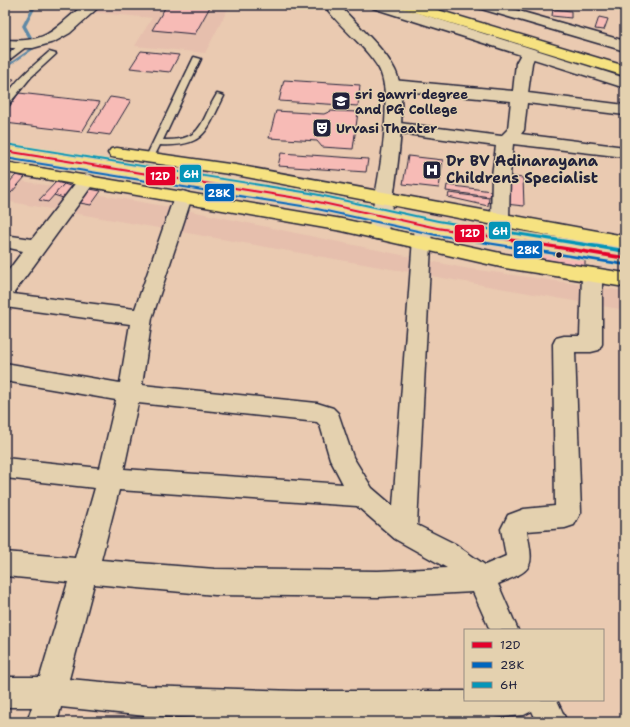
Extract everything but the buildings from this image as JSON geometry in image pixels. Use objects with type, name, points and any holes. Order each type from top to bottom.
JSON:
[{"type":"main road","points":[[406,5],[625,71]]},
{"type":"main road","points":[[446,5],[625,57]]},
{"type":"main road","points":[[5,138],[154,149],[236,170],[380,216],[422,234],[505,261],[625,280]]},
{"type":"main road","points":[[5,150],[302,199],[380,216]]},
{"type":"main road","points":[[5,167],[183,197],[380,216],[500,220],[625,243]]},
{"type":"main road","points":[[422,234],[625,258]]},
{"type":"street","points":[[5,44],[29,45],[62,31],[94,5]]},
{"type":"street","points":[[331,5],[383,63],[389,72],[392,85],[392,127],[380,216]]},
{"type":"street","points":[[378,5],[625,83]]},
{"type":"street","points":[[483,5],[625,46]]},
{"type":"street","points":[[500,220],[501,175],[507,140],[516,130],[524,63],[528,53]]},
{"type":"street","points":[[392,85],[520,97],[625,110]]},
{"type":"street","points":[[392,127],[625,152]]},
{"type":"street","points":[[5,289],[87,180]]},
{"type":"street","points":[[42,722],[52,692],[110,479],[129,393],[142,318],[183,197]]},
{"type":"street","points":[[404,531],[422,234]]},
{"type":"street","points":[[5,241],[38,247]]},
{"type":"street","points":[[5,564],[215,582],[378,584],[481,579],[515,565],[519,558],[514,529],[517,523],[524,520],[565,517],[568,512],[564,344],[591,344],[592,275]]},
{"type":"street","points":[[5,300],[142,318]]},
{"type":"street","points":[[5,372],[129,393],[317,412],[325,415],[330,420],[342,459],[363,496],[404,531],[429,543],[457,560],[481,579],[492,598],[504,629]]},
{"type":"street","points":[[5,468],[110,479],[363,496]]},
{"type":"street","points":[[5,692],[52,692],[146,701],[296,706],[463,706],[514,701]]},
{"type":"street","points":[[542,701],[552,722]]},
{"type":"lane","points":[[5,61],[29,45]]},
{"type":"lane","points":[[5,103],[28,75],[52,54]]},
{"type":"lane","points":[[154,149],[197,59]]},
{"type":"lane","points":[[154,149],[176,143],[188,142],[198,136],[220,96]]},
{"type":"shaded area","points":[[101,5],[230,5],[205,53],[135,46],[152,18],[89,12]]},
{"type":"shaded area","points":[[5,178],[186,210],[464,268],[625,291],[625,310],[5,201]]},
{"type":"waterway","points":[[5,68],[32,49],[30,37],[24,26],[35,5]]},
{"type":"transit line","name":"6H","points":[[6,144],[310,193],[438,221],[625,251]]},
{"type":"transit line","name":"12D","points":[[5,151],[309,200],[437,228],[625,258]]},
{"type":"transit line","name":"28K","points":[[5,158],[308,207],[436,235],[624,265]]},
{"type":"place","name":"sri gawri degree and PG College","points":[[341,101]]},
{"type":"place","name":"Urvasi Theater","points":[[322,128]]},
{"type":"place","name":"Dr BV Adinarayana Childrens Specialist","points":[[432,170]]}]
